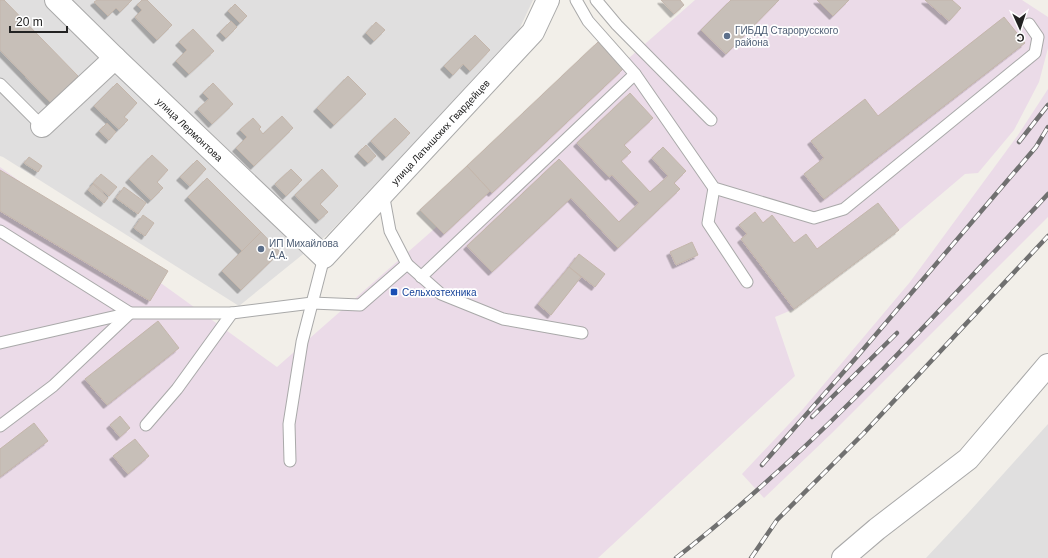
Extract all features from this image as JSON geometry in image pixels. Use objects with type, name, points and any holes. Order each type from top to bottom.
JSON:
[{"type":"street","name":"улица Лермонтова","points":[[56,0],[324,257]]},
{"type":"street","name":"улица Латышских Гвардейцев","points":[[324,257],[533,32],[548,0]]},
{"type":"street","points":[[42,126],[116,58]]},
{"type":"street","points":[[843,558],[877,529],[968,459],[1048,365]]},
{"type":"lane","points":[[576,0],[588,21],[635,74],[714,188],[814,218],[844,209],[1035,53],[1038,37],[1029,24]]},
{"type":"lane","points":[[596,0],[617,26],[711,120]]},
{"type":"lane","points":[[421,276],[635,74]]},
{"type":"lane","points":[[0,84],[42,126]]},
{"type":"lane","points":[[714,188],[708,224],[746,282]]},
{"type":"lane","points":[[383,193],[390,231],[407,264],[441,294],[503,319],[582,333]]},
{"type":"lane","points":[[0,231],[130,313]]},
{"type":"lane","points":[[290,461],[289,424],[302,342],[324,257]]},
{"type":"lane","points":[[0,343],[130,313],[232,313],[312,303],[360,305],[407,264]]},
{"type":"lane","points":[[0,426],[53,386],[130,313]]},
{"type":"lane","points":[[146,425],[178,389],[232,313]]},
{"type":"shaded area","points":[[0,0],[533,0],[517,34],[328,234],[239,306],[0,156]]},
{"type":"shaded area","points":[[695,0],[1022,0],[1048,17],[1048,48],[1039,82],[1014,130],[978,173],[965,174],[899,230],[794,309],[775,317],[795,376],[598,558],[0,558],[0,167],[277,367]]},
{"type":"shaded area","points":[[1048,89],[1048,217],[833,432],[764,498],[742,474],[803,409],[910,282],[1018,135]]},
{"type":"shaded area","points":[[1048,424],[1048,558],[926,558],[969,512]]},
{"type":"building","points":[[0,0],[4,0],[78,76],[51,103],[0,50]]},
{"type":"building","points":[[97,0],[132,0],[120,12],[116,8],[108,16],[94,2]]},
{"type":"building","points":[[142,0],[147,0],[172,25],[157,40],[135,17],[142,10],[137,5]]},
{"type":"building","points":[[661,0],[680,0],[684,5],[674,14]]},
{"type":"building","points":[[731,0],[779,0],[726,54],[701,30]]},
{"type":"building","points":[[817,0],[849,0],[833,16]]},
{"type":"building","points":[[925,0],[952,0],[961,8],[949,21]]},
{"type":"building","points":[[235,4],[247,16],[240,23],[228,11]]},
{"type":"building","points":[[1004,17],[1025,43],[824,199],[804,174],[824,158],[811,141],[865,99],[878,116]]},
{"type":"building","points":[[231,21],[237,27],[226,38],[220,32]]},
{"type":"building","points":[[376,22],[385,30],[374,41],[366,33]]},
{"type":"building","points":[[193,29],[214,51],[189,74],[176,61],[187,50],[179,42]]},
{"type":"building","points":[[475,35],[490,50],[470,71],[463,64],[453,75],[444,66]]},
{"type":"building","points":[[598,42],[623,69],[492,193],[467,166]]},
{"type":"building","points":[[348,76],[366,94],[334,125],[317,108]]},
{"type":"building","points":[[117,83],[137,103],[124,117],[128,120],[119,129],[94,106]]},
{"type":"building","points":[[213,83],[233,104],[212,124],[198,109],[209,99],[203,93]]},
{"type":"building","points":[[630,93],[653,118],[624,145],[631,152],[621,161],[650,192],[668,176],[652,158],[663,147],[686,171],[674,183],[680,189],[618,248],[571,198],[492,272],[467,246],[559,159],[619,222],[639,203],[612,175],[609,177],[577,143]]},
{"type":"building","points":[[282,116],[293,128],[254,166],[236,148],[247,137],[240,130],[253,118],[261,127],[259,129],[263,134]]},
{"type":"building","points":[[395,118],[410,133],[386,157],[371,141]]},
{"type":"building","points":[[107,123],[116,132],[109,140],[99,131]]},
{"type":"building","points":[[366,145],[376,156],[368,163],[358,153]]},
{"type":"building","points":[[152,155],[168,170],[157,182],[163,188],[151,200],[129,179]]},
{"type":"building","points":[[29,157],[42,166],[38,172],[24,163]]},
{"type":"building","points":[[197,160],[206,169],[190,186],[180,177]]},
{"type":"building","points":[[467,166],[490,191],[444,234],[420,210]]},
{"type":"building","points":[[291,169],[302,180],[286,196],[275,184]]},
{"type":"building","points":[[322,169],[338,186],[320,204],[328,212],[319,220],[295,195]]},
{"type":"building","points":[[0,170],[168,271],[150,301],[0,211]]},
{"type":"building","points":[[101,174],[117,187],[109,196],[93,183]]},
{"type":"building","points":[[207,178],[261,232],[242,251],[188,197]]},
{"type":"building","points":[[93,184],[108,198],[104,203],[88,190]]},
{"type":"building","points":[[124,187],[146,203],[138,214],[116,198]]},
{"type":"building","points":[[878,203],[899,230],[794,309],[741,239],[747,234],[739,225],[755,212],[763,223],[772,215],[794,243],[806,234],[817,249]]},
{"type":"building","points":[[143,215],[154,223],[145,236],[134,228]]},
{"type":"building","points":[[261,232],[280,252],[241,290],[222,271]]},
{"type":"building","points":[[692,242],[698,255],[676,265],[670,252]]},
{"type":"building","points":[[579,254],[605,274],[595,287],[569,267]]},
{"type":"building","points":[[569,267],[581,277],[551,315],[538,304]]},
{"type":"building","points":[[158,321],[179,348],[107,405],[85,379]]},
{"type":"building","points":[[120,416],[130,428],[120,437],[110,425]]},
{"type":"building","points":[[34,423],[48,441],[0,477],[0,449]]},
{"type":"building","points":[[135,439],[149,456],[128,474],[113,456]]},
{"type":"railway","points":[[1019,142],[1048,105]]},
{"type":"railway","points":[[762,465],[855,359],[1036,147],[1048,127]]},
{"type":"railway","points":[[676,558],[775,474],[869,384],[915,337],[1048,194]]},
{"type":"railway","points":[[751,558],[777,520],[863,434],[1048,236]]},
{"type":"railway","points":[[812,417],[897,333]]},
{"type":"place","name":"ГИБДД Старорусского района","points":[[727,36]]},
{"type":"place","name":"ИП Михайлова А.А.","points":[[261,249]]},
{"type":"place","name":"Сельхозтехника","points":[[394,292]]}]
